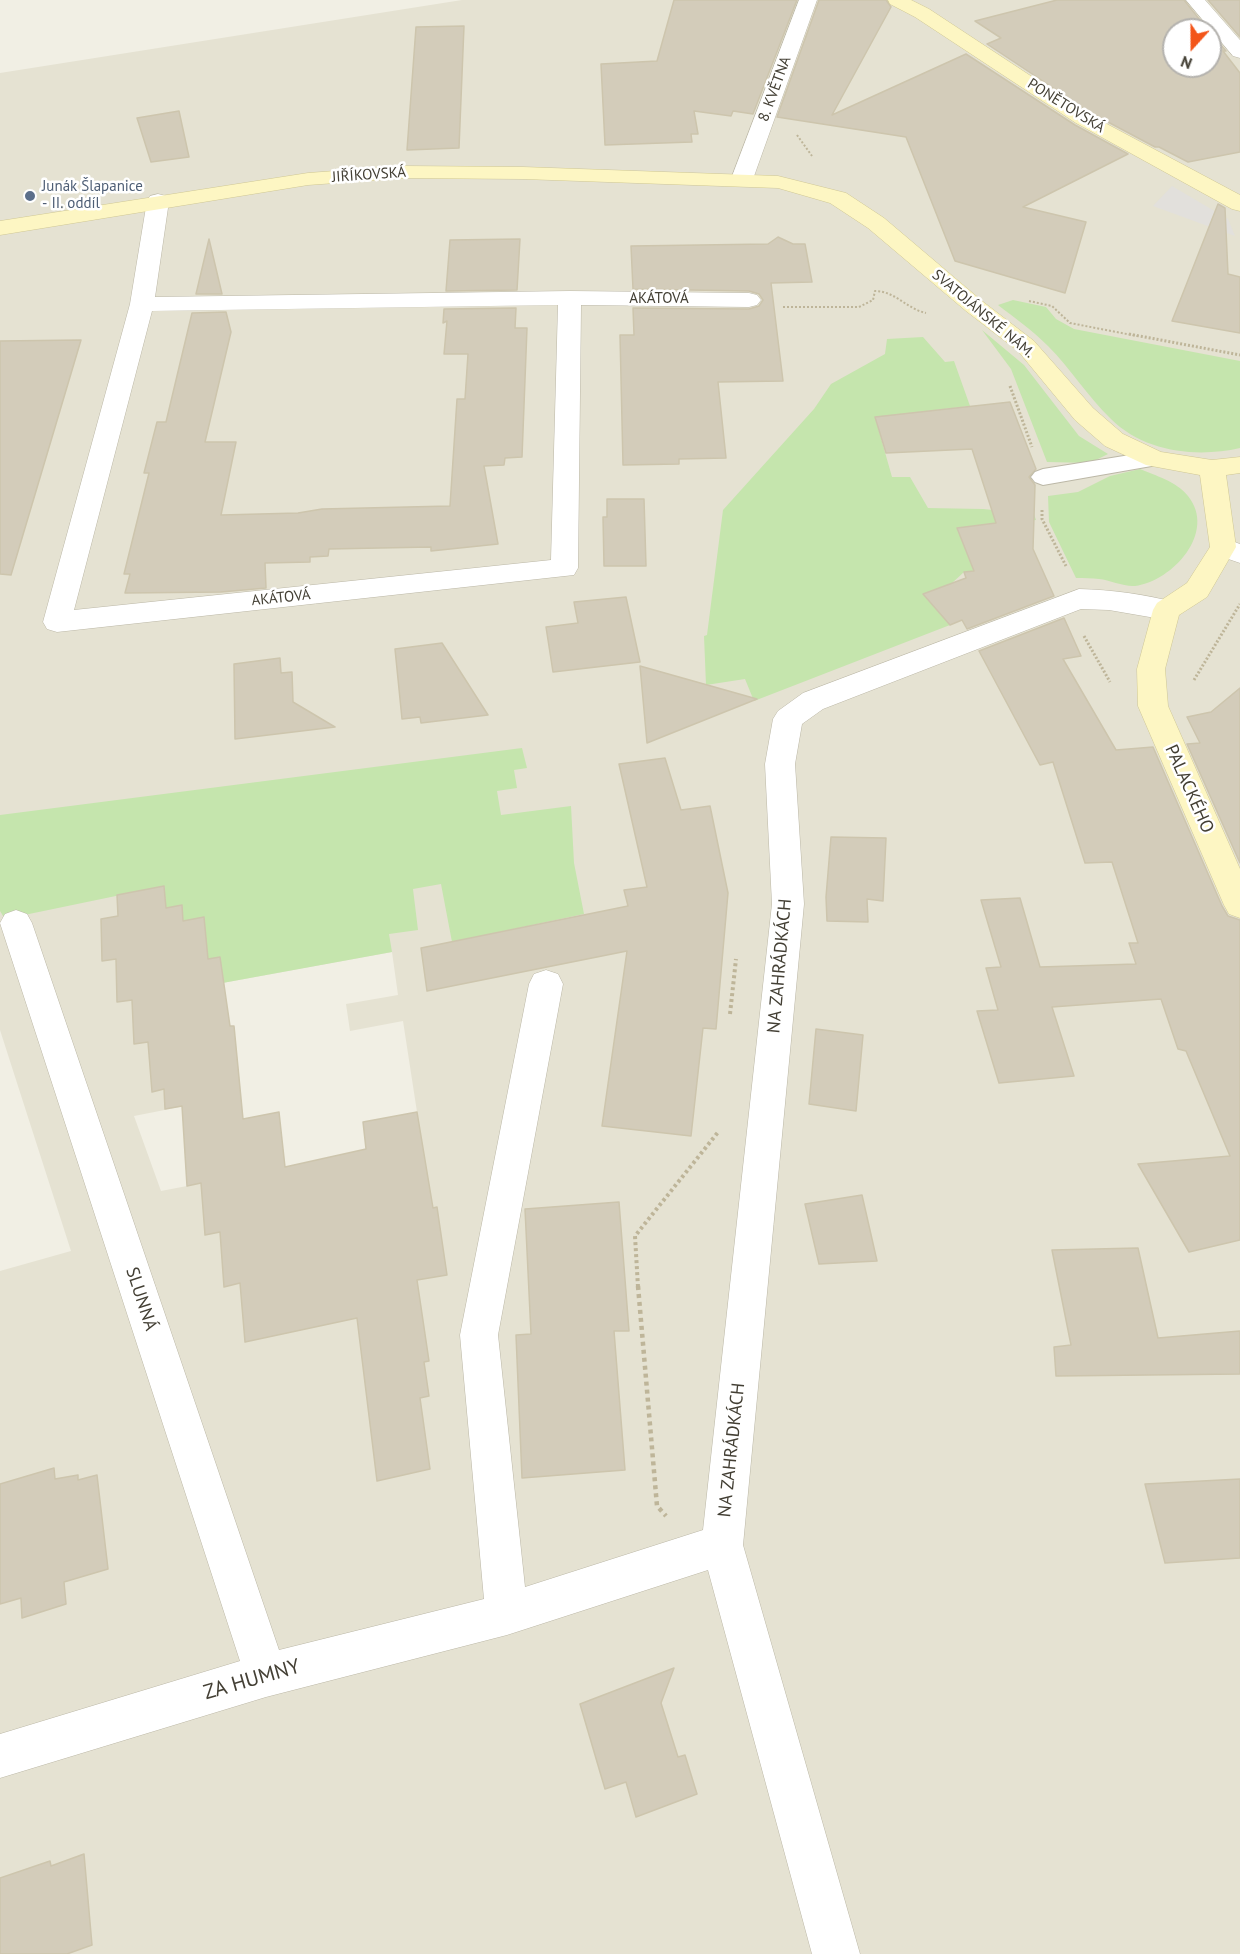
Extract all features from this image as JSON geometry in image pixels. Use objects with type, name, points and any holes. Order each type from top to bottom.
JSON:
[{"type":"street","name":"8. KVĚTNA","points":[[742,179],[808,0]]},
{"type":"street","name":"PONĚTOVSKÁ","points":[[897,0],[922,13],[1083,119],[1240,204]]},
{"type":"street","points":[[1195,0],[1240,52]]},
{"type":"street","name":"JIŘÍKOVSKÁ","points":[[0,228],[158,201],[308,179],[404,172],[742,179]]},
{"type":"street","name":"SVATOJÁNSKÉ NÁM.","points":[[742,179],[778,182],[811,189],[838,198],[876,223],[974,306],[1026,346],[1084,414],[1114,440],[1155,459],[1212,468],[1240,465]]},
{"type":"street","name":"AKÁTOVÁ","points":[[158,201],[142,304],[57,622],[564,568],[570,298]]},
{"type":"street","name":"AKÁTOVÁ","points":[[142,304],[570,298],[748,300]]},
{"type":"street","points":[[1167,610],[1197,590],[1232,551],[1212,468]]},
{"type":"street","name":"NA ZAHRÁDKÁCH","points":[[836,1954],[711,1548],[788,904],[780,764],[788,720],[813,701],[1079,599],[1109,600],[1167,610]]},
{"type":"street","name":"PALACKÉHO","points":[[1167,610],[1151,669],[1153,706],[1240,905]]},
{"type":"street","name":"SLUNNÁ","points":[[16,923],[266,1675]]},
{"type":"street","points":[[546,984],[479,1335],[507,1614],[711,1548]]},
{"type":"street","name":"ZA HUMNY","points":[[0,1756],[266,1675],[507,1614]]},
{"type":"lane","points":[[1043,477],[1155,459]]},
{"type":"path","points":[[748,300],[748,307],[859,307],[873,300],[875,291],[881,290],[920,313],[954,314],[1005,296],[1052,306],[1070,323],[1240,355]]},
{"type":"path","points":[[730,1018],[733,975],[738,954]]},
{"type":"path","points":[[711,1548],[657,1506],[644,1374],[635,1236],[723,1127]]},
{"type":"shaded area","points":[[462,0],[1240,0],[1240,1954],[0,1954],[0,1271],[71,1251],[0,1030],[0,73]],"holes":[[[392,952],[398,995],[346,1004],[350,1031],[403,1021],[417,1112],[363,1122],[366,1150],[285,1167],[279,1112],[184,1130],[187,1186],[161,1191],[134,1116],[241,1095],[234,1026],[220,1028],[217,984]]]},
{"type":"shaded area","points":[[1172,186],[1228,219],[1235,236],[1153,206]]},
{"type":"green space","points":[[1013,300],[1046,307],[1056,319],[1074,329],[1240,361],[1240,448],[1206,452],[1172,450],[1139,439],[1124,430],[1111,419],[1048,346],[998,305]]},
{"type":"green space","points":[[982,330],[1024,365],[1079,436],[1108,454],[1090,463],[1047,462],[1011,369]]},
{"type":"green space","points":[[923,337],[945,362],[954,361],[970,406],[875,417],[892,477],[910,477],[928,508],[983,509],[1034,514],[1036,520],[957,528],[974,571],[964,572],[951,584],[950,625],[754,701],[745,679],[706,685],[704,636],[707,635],[723,510],[814,409],[831,384],[885,354],[887,339]]},
{"type":"green space","points":[[1140,469],[1172,483],[1183,491],[1196,510],[1197,525],[1194,539],[1187,553],[1163,575],[1135,586],[1099,579],[1076,578],[1049,522],[1048,496],[1078,492],[1110,476]]},
{"type":"green space","points":[[522,748],[527,768],[514,770],[517,788],[497,791],[501,815],[571,806],[574,863],[584,914],[452,942],[441,884],[413,889],[418,930],[389,934],[392,952],[217,984],[215,980],[222,972],[220,957],[200,961],[199,939],[205,930],[204,918],[183,921],[182,905],[166,908],[164,886],[5,919],[0,911],[0,815]]},
{"type":"building","points":[[674,0],[797,0],[753,114],[733,111],[731,116],[694,111],[698,134],[691,134],[692,142],[605,145],[601,64],[657,61]]},
{"type":"building","points":[[819,0],[886,0],[891,7],[832,115],[966,54],[1075,125],[1128,154],[1023,207],[1086,222],[1065,293],[955,261],[906,137],[777,117]]},
{"type":"building","points":[[1057,0],[1184,0],[1198,18],[1162,18],[1162,78],[1222,78],[1222,46],[1226,51],[1223,51],[1240,73],[1240,152],[1188,162],[1155,147],[1091,113],[987,44],[1001,38],[975,21]]},
{"type":"building","points":[[1208,0],[1240,0],[1240,37]]},
{"type":"building","points":[[464,26],[459,148],[407,150],[416,27]]},
{"type":"building","points":[[179,111],[189,157],[151,162],[137,118]]},
{"type":"building","points":[[1218,204],[1225,208],[1228,274],[1240,277],[1240,333],[1172,321]]},
{"type":"building","points":[[778,237],[793,244],[805,244],[812,282],[771,283],[783,381],[718,382],[726,458],[679,459],[679,464],[623,465],[620,335],[634,335],[633,308],[749,309],[759,306],[763,300],[759,294],[749,291],[633,289],[631,246],[768,244]]},
{"type":"building","points":[[209,239],[222,294],[196,294]]},
{"type":"building","points":[[520,239],[517,290],[446,291],[450,240]]},
{"type":"building","points":[[516,308],[515,328],[527,328],[522,457],[505,458],[504,465],[484,466],[498,544],[431,551],[431,547],[329,549],[328,556],[310,557],[310,562],[265,563],[266,588],[221,592],[125,593],[130,574],[124,574],[149,473],[144,473],[157,422],[166,422],[192,313],[226,312],[231,332],[205,442],[236,442],[221,515],[298,513],[322,509],[450,506],[457,399],[465,399],[468,354],[444,354],[447,321],[443,323],[444,309]]},
{"type":"building","points":[[81,340],[11,575],[0,574],[0,341]]},
{"type":"building","points":[[1010,402],[1036,469],[1029,477],[1035,485],[1033,549],[1054,596],[967,629],[962,620],[950,625],[923,594],[966,578],[964,572],[974,571],[957,528],[996,523],[972,449],[886,453],[875,417]]},
{"type":"building","points":[[607,499],[644,499],[646,566],[604,566],[603,517],[607,517]]},
{"type":"building","points":[[626,597],[640,662],[553,672],[546,627],[578,623],[574,602]]},
{"type":"building","points":[[1064,618],[1081,656],[1063,659],[1116,750],[1153,747],[1222,906],[1228,916],[1240,920],[1240,1240],[1189,1252],[1138,1164],[1230,1156],[1186,1051],[1178,1049],[1161,999],[1052,1007],[1074,1076],[999,1083],[977,1011],[998,1010],[986,968],[1001,967],[981,900],[1020,898],[1040,967],[1136,964],[1129,943],[1138,943],[1112,862],[1085,863],[1053,762],[1040,765],[979,651]]},
{"type":"building","points":[[442,643],[488,715],[421,723],[420,717],[402,719],[395,649]]},
{"type":"building","points":[[280,658],[281,673],[292,672],[293,702],[335,727],[235,739],[234,664]]},
{"type":"building","points":[[640,666],[757,699],[647,743]]},
{"type":"building","points":[[1240,688],[1240,863],[1187,744],[1200,743],[1187,717],[1211,712]]},
{"type":"building","points":[[665,758],[681,810],[710,806],[728,893],[716,1029],[703,1028],[691,1136],[602,1126],[627,951],[427,991],[421,948],[628,906],[624,890],[647,887],[619,764]]},
{"type":"building","points":[[831,837],[886,838],[883,901],[867,899],[868,922],[827,921],[826,897]]},
{"type":"building","points":[[164,886],[166,908],[182,905],[183,921],[204,917],[208,959],[220,957],[230,1026],[234,1026],[243,1119],[279,1112],[285,1167],[366,1149],[363,1122],[417,1112],[433,1208],[437,1207],[447,1275],[417,1280],[429,1361],[424,1362],[429,1396],[420,1398],[430,1469],[377,1481],[357,1318],[245,1342],[240,1283],[224,1287],[220,1232],[205,1235],[201,1183],[187,1186],[182,1106],[165,1109],[164,1089],[152,1092],[148,1042],[134,1044],[132,1000],[117,1002],[116,959],[102,961],[101,919],[118,916],[117,895]]},
{"type":"building","points":[[816,1029],[863,1035],[856,1111],[809,1104]]},
{"type":"building","points":[[862,1195],[877,1261],[819,1264],[805,1204]]},
{"type":"building","points":[[619,1202],[629,1331],[614,1331],[625,1470],[522,1478],[516,1335],[531,1334],[525,1209]]},
{"type":"building","points":[[1138,1248],[1158,1338],[1240,1331],[1240,1374],[1056,1376],[1054,1347],[1071,1345],[1052,1250]]},
{"type":"building","points":[[54,1468],[55,1479],[78,1475],[78,1480],[97,1475],[108,1569],[64,1582],[66,1604],[22,1618],[21,1598],[0,1604],[0,1484]]},
{"type":"building","points":[[1240,1479],[1240,1558],[1165,1563],[1145,1484]]},
{"type":"building","points":[[674,1668],[661,1703],[678,1757],[685,1755],[697,1794],[636,1817],[626,1782],[605,1789],[580,1704]]},
{"type":"building","points":[[84,1854],[92,1945],[67,1954],[0,1954],[0,1878],[50,1861],[51,1866]]},
{"type":"place","name":"Junák Šlapanice - II. oddíl","points":[[30,196]]}]
